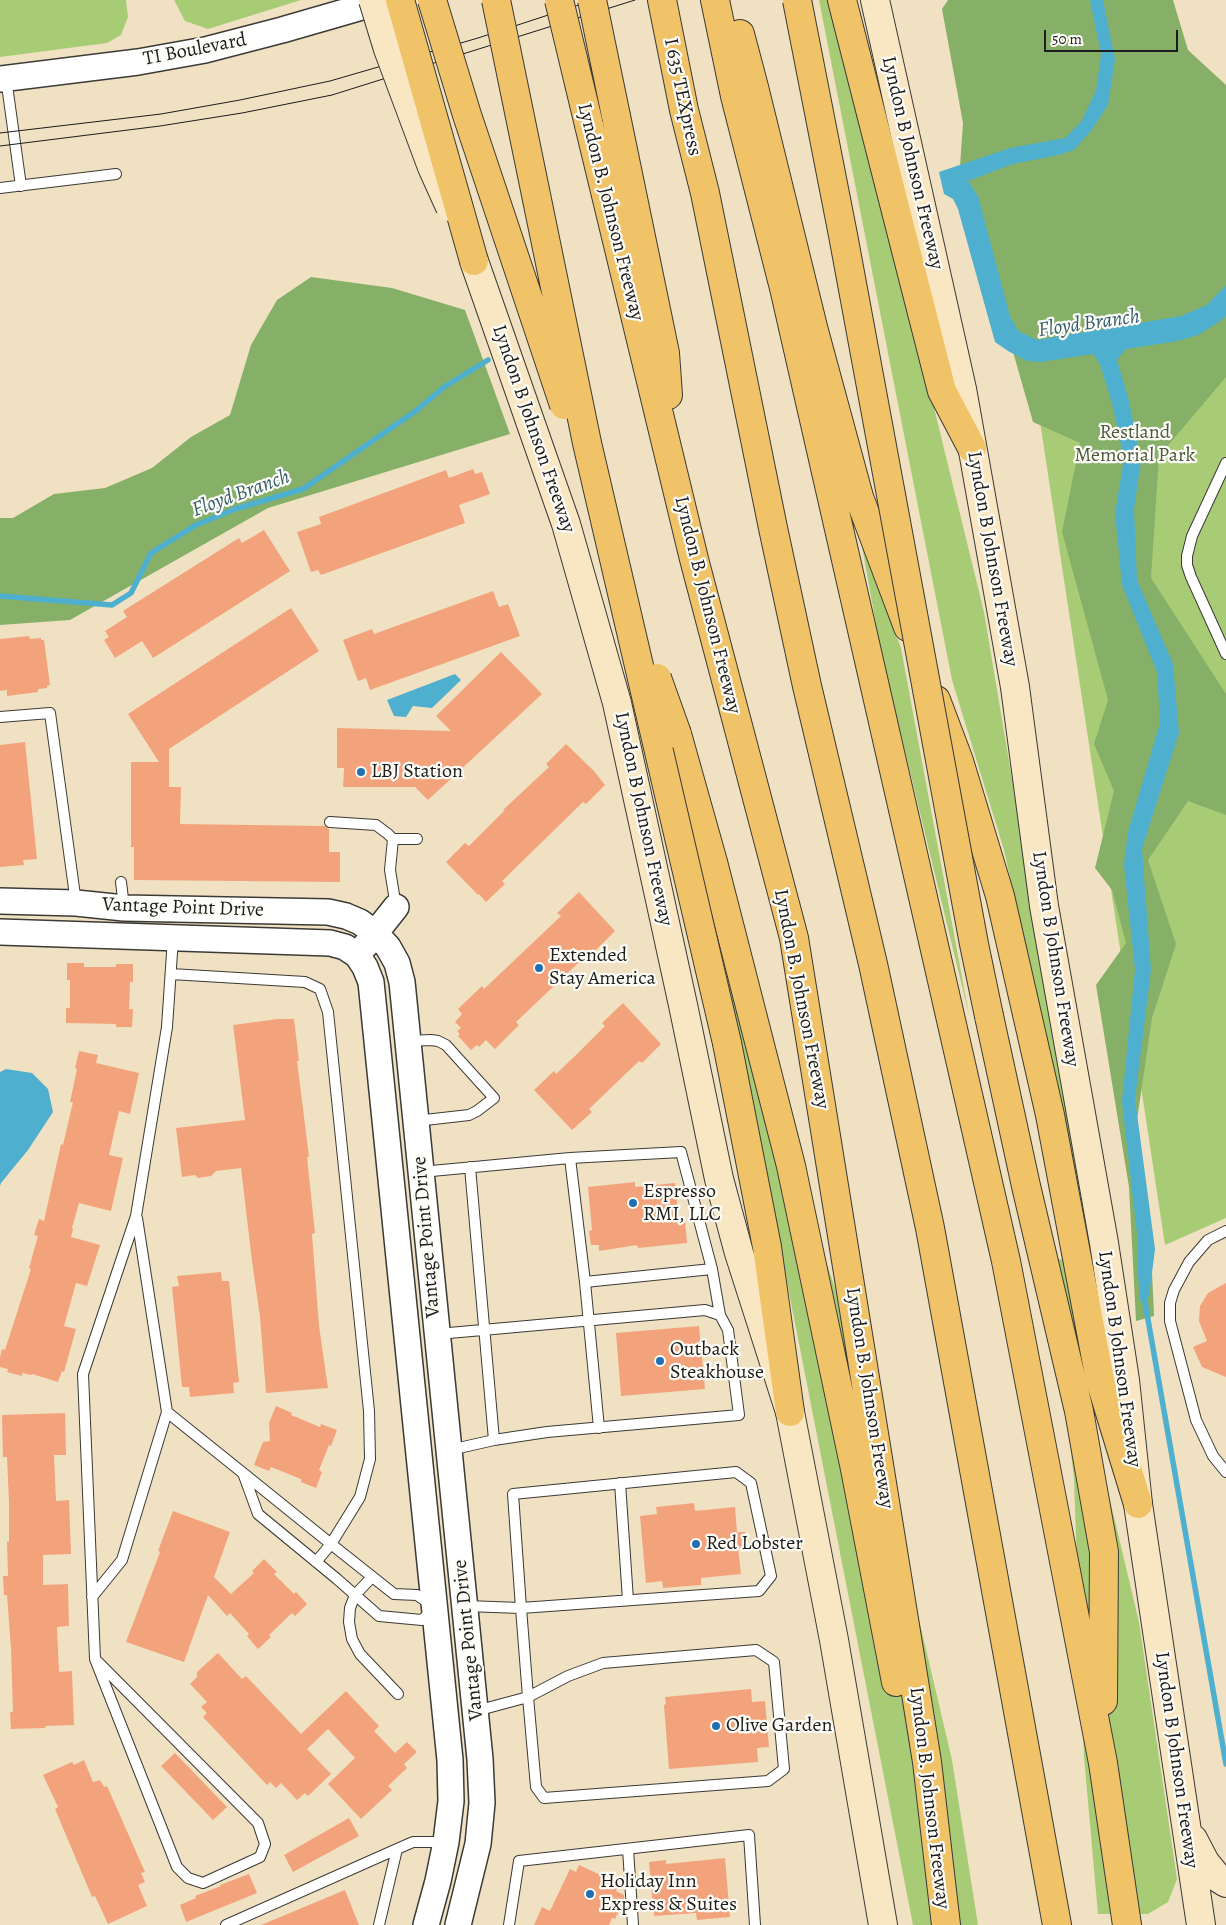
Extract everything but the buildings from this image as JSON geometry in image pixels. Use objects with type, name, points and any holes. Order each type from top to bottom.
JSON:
[{"type":"highway","points":[[400,0],[474,261]]},
{"type":"highway","points":[[432,0],[467,115],[527,298],[677,734],[713,862],[791,1166],[855,1469],[944,1925]]},
{"type":"highway","points":[[496,0],[587,443],[727,1043],[767,1247],[790,1412]]},
{"type":"highway","name":"Lyndon B. Johnson Freeway","points":[[559,0],[674,476],[794,938],[927,1762],[944,1925]]},
{"type":"highway","points":[[592,0],[665,353],[674,476]]},
{"type":"highway","name":"I 635 TEXpress","points":[[662,0],[684,110],[705,193],[801,658],[873,964],[928,1219],[1057,1925]]},
{"type":"highway","points":[[715,0],[745,91],[814,331],[859,497],[959,760],[1000,896],[1050,1115],[1100,1380],[1138,1504]]},
{"type":"highway","points":[[730,0],[745,91],[784,288],[1006,1261],[1103,1763],[1127,1925]]},
{"type":"highway","points":[[797,0],[844,235],[970,924],[1026,1186],[1079,1411],[1104,1552],[1103,1763]]},
{"type":"highway","points":[[842,0],[952,390],[972,448]]},
{"type":"main road","name":"Lyndon B Johnson Freeway","points":[[373,0],[388,49],[432,167],[474,261],[553,484],[594,617],[617,703],[636,782],[718,1179],[738,1253],[790,1412],[834,1640],[879,1918]]},
{"type":"main road","name":"Lyndon B Johnson Freeway","points":[[875,0],[952,390]]},
{"type":"main road","name":"Lyndon B Johnson Freeway","points":[[972,448],[1015,687],[1044,906],[1104,1243],[1125,1380],[1138,1504],[1201,1925]]},
{"type":"main road","points":[[1185,1825],[1205,1862],[1218,1878],[1226,1883]]},
{"type":"street","name":"TI Boulevard","points":[[3,79],[138,62],[205,50],[386,0]]},
{"type":"street","name":"Vantage Point Drive","points":[[0,901],[76,903],[124,908],[328,912],[346,916],[360,922],[388,947],[397,963],[402,982],[466,1606],[476,1710],[482,1803],[478,1844],[458,1925]]},
{"type":"street","points":[[76,903],[80,935]]},
{"type":"street","points":[[357,955],[396,907]]},
{"type":"street","name":"Vantage Point Drive","points":[[0,932],[330,943],[345,947],[357,955],[365,967],[371,982],[450,1760],[450,1801],[446,1842],[426,1925]]},
{"type":"street","points":[[407,1337],[437,1334]]},
{"type":"street","points":[[436,1608],[466,1606]]},
{"type":"street","points":[[446,1842],[478,1844]]},
{"type":"lane","points":[[3,79],[21,186]]},
{"type":"lane","points":[[0,188],[116,174]]},
{"type":"lane","points":[[1226,463],[1192,536],[1187,556],[1191,577],[1226,654]]},
{"type":"lane","points":[[0,717],[50,713],[76,903]]},
{"type":"lane","points":[[330,822],[376,825],[393,840],[390,870],[396,907]]},
{"type":"lane","points":[[393,840],[417,840]]},
{"type":"lane","points":[[121,882],[124,908]]},
{"type":"lane","points":[[95,1659],[258,1823],[265,1844],[260,1857],[202,1883],[188,1878],[177,1867],[95,1659],[83,1374],[136,1216],[167,1026],[173,937]]},
{"type":"lane","points":[[171,974],[306,982],[320,990],[328,1012],[369,1411],[370,1459],[360,1497],[331,1544],[316,1562]]},
{"type":"lane","points":[[408,1041],[431,1040],[446,1045],[494,1098],[469,1115],[416,1121]]},
{"type":"lane","points":[[421,1172],[570,1158],[681,1152],[712,1269],[720,1315],[728,1330],[739,1415],[547,1432],[494,1440],[450,1450]]},
{"type":"lane","points":[[570,1158],[585,1282],[599,1428]]},
{"type":"lane","points":[[470,1167],[494,1440]]},
{"type":"lane","points":[[92,1597],[122,1560],[166,1412],[136,1216]]},
{"type":"lane","points":[[1226,1231],[1208,1240],[1189,1262],[1174,1290],[1170,1303],[1170,1321],[1196,1420],[1213,1456],[1226,1472]]},
{"type":"lane","points":[[585,1282],[712,1269]]},
{"type":"lane","points":[[437,1334],[705,1310],[720,1315]]},
{"type":"lane","points":[[166,1412],[243,1473],[372,1577],[394,1594],[417,1594],[436,1608],[422,1620],[379,1616],[258,1514],[243,1473]]},
{"type":"lane","points":[[466,1606],[521,1608],[759,1591],[771,1576],[751,1483],[736,1472],[513,1494],[521,1608],[528,1697],[536,1787],[544,1798],[768,1781],[784,1769],[774,1662],[756,1650],[603,1663],[568,1676],[528,1697],[476,1710]]},
{"type":"lane","points":[[620,1484],[628,1600]]},
{"type":"lane","points":[[372,1577],[355,1595],[350,1608],[349,1622],[352,1639],[360,1654],[398,1694]]},
{"type":"lane","points":[[509,1925],[519,1861],[749,1835],[755,1925]]},
{"type":"lane","points":[[226,1925],[413,1842],[446,1842]]},
{"type":"lane","points":[[379,1925],[398,1849]]},
{"type":"lane","points":[[628,1849],[633,1925]]},
{"type":"green space","points":[[0,0],[126,0],[128,17],[121,35],[107,43],[0,57]]},
{"type":"green space","points":[[174,0],[301,0],[208,29],[185,21]]},
{"type":"green space","points":[[819,0],[827,0],[891,232],[984,612],[1085,1215],[1004,850],[952,680]]},
{"type":"green space","points":[[948,0],[1173,0],[1188,50],[1226,85],[1226,377],[1159,456],[1151,578],[1226,694],[1226,815],[1188,801],[1148,860],[1176,944],[1152,1018],[1133,1147],[1149,1205],[1154,1316],[1136,1321],[1129,1187],[1096,985],[1126,943],[1112,890],[1095,868],[1114,791],[1094,744],[1108,700],[1062,532],[1080,443],[1033,422],[960,166],[963,123],[942,9]]},
{"type":"green space","points":[[311,277],[392,288],[465,310],[510,434],[268,508],[70,620],[0,625],[0,518],[13,518],[54,494],[105,488],[152,468],[191,437],[230,415],[251,345],[277,300]]},
{"type":"green space","name":"Restland Memorial Park","points":[[1226,321],[1226,1218],[1165,1245],[1032,369]]},
{"type":"green space","points":[[861,541],[901,648],[969,1015],[881,652]]},
{"type":"green space","points":[[724,961],[855,1347],[952,1760],[978,1925],[913,1925]]},
{"type":"green space","points":[[1050,1257],[1064,1260],[1094,1433],[1139,1622],[1177,1879],[1168,1902],[1148,1914],[1098,1914],[1084,1757],[1074,1480]]},
{"type":"water","points":[[1090,0],[1103,0],[1115,59],[1108,105],[1091,131],[1074,150],[1013,164],[968,181],[978,196],[1010,316],[1018,331],[1037,340],[1181,316],[1207,305],[1226,285],[1226,316],[1219,322],[1198,335],[1178,341],[1126,349],[1117,360],[1129,401],[1141,461],[1134,509],[1137,580],[1173,664],[1179,733],[1142,849],[1151,970],[1135,1099],[1155,1249],[1149,1297],[1140,1300],[1137,1233],[1122,1101],[1135,970],[1124,865],[1128,832],[1160,723],[1157,672],[1122,585],[1115,513],[1124,459],[1113,407],[1100,364],[1093,354],[1041,362],[1027,361],[995,342],[958,209],[953,199],[944,194],[939,172],[1010,148],[1065,138],[1081,122],[1096,91],[1101,54]]},
{"type":"water","points":[[455,674],[461,680],[432,708],[413,706],[406,717],[394,716],[387,700]]},
{"type":"water","points":[[6,1069],[32,1073],[48,1089],[53,1112],[28,1150],[0,1186],[0,1072]]},
{"type":"waterway","name":"Floyd Branch","points":[[0,596],[112,605],[131,593],[151,553],[196,525],[235,509],[303,489],[417,410],[444,387],[488,360]]},
{"type":"waterway","points":[[1143,1291],[1226,1764]]},
{"type":"tram line","points":[[0,133],[161,114],[330,81],[478,38],[594,0]]},
{"type":"tram line","points":[[0,146],[160,126],[242,113],[332,95],[635,0]]},
{"type":"place","name":"LBJ Station","points":[[361,772]]},
{"type":"place","name":"Extended Stay America","points":[[539,968]]},
{"type":"place","name":"Espresso RMI, LLC","points":[[633,1203]]},
{"type":"place","name":"Outback Steakhouse","points":[[660,1361]]},
{"type":"place","name":"Red Lobster","points":[[696,1544]]},
{"type":"place","name":"Olive Garden","points":[[716,1726]]},
{"type":"place","name":"Holiday Inn Express & Suites","points":[[590,1894]]}]
